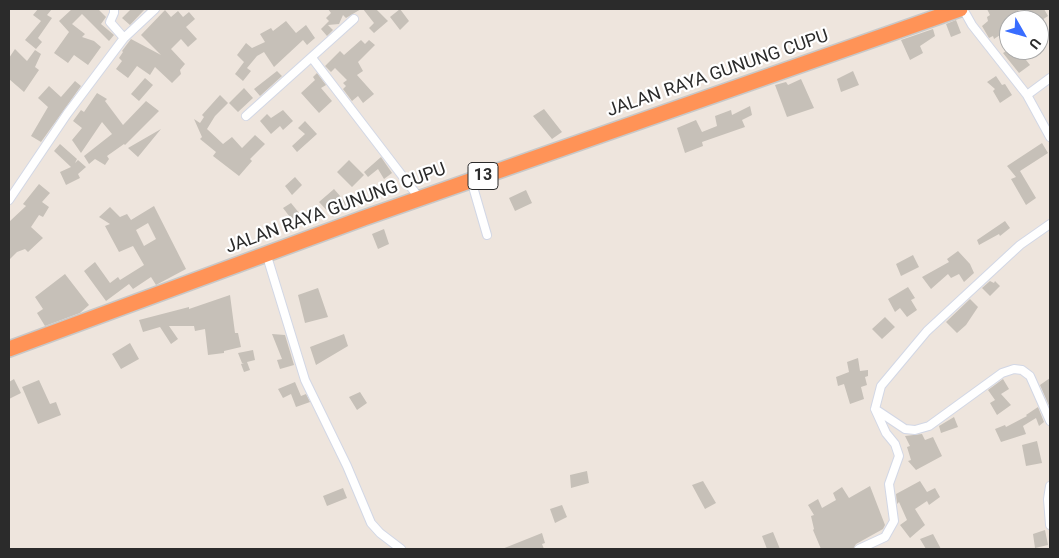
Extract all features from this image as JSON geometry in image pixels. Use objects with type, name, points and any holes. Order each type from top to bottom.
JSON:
[{"type":"highway","name":"JALAN RAYA GUNUNG CUPU","points":[[9,349],[266,253],[961,9]]},
{"type":"street","points":[[114,9],[110,22],[124,38]]},
{"type":"street","points":[[9,200],[67,114],[124,38],[155,9]]},
{"type":"street","points":[[961,9],[1027,95],[1050,137]]},
{"type":"street","points":[[246,116],[354,19]]},
{"type":"street","points":[[312,58],[420,199]]},
{"type":"street","points":[[1027,95],[1050,78]]},
{"type":"street","points":[[471,180],[487,235]]},
{"type":"street","points":[[859,549],[885,537],[894,521],[889,484],[899,459],[899,452],[886,433],[875,410],[881,386],[927,331],[1020,245],[1050,224]]},
{"type":"street","points":[[266,253],[305,380],[347,466],[371,522],[380,533],[401,549]]},
{"type":"street","points":[[875,410],[905,429],[915,430],[929,426],[1002,373],[1014,369],[1022,370],[1030,376],[1050,421]]},
{"type":"street","points":[[1050,486],[1048,499],[1050,525]]},
{"type":"building","points":[[38,9],[52,9],[47,15],[52,18],[38,38],[42,42],[36,49],[25,40],[41,21],[33,15]]},
{"type":"building","points":[[72,9],[98,9],[106,17],[101,24],[114,35],[109,41],[82,14],[72,24],[85,34],[82,37],[94,41],[101,47],[88,65],[74,55],[68,63],[54,53],[69,32],[59,21]]},
{"type":"building","points":[[131,9],[145,9],[130,25],[122,18]]},
{"type":"building","points":[[328,9],[361,9],[346,18],[343,15],[339,24],[328,25],[333,30],[327,36],[321,29],[329,21],[326,18],[331,13]]},
{"type":"building","points":[[363,9],[376,9],[388,21],[374,33],[369,28],[374,23]]},
{"type":"building","points":[[400,9],[409,21],[400,30],[390,17]]},
{"type":"building","points":[[987,9],[1021,9],[999,10],[999,36],[994,39],[993,36],[989,38],[982,26],[988,21],[987,17],[990,15]]},
{"type":"building","points":[[1026,9],[1045,10],[1027,10]]},
{"type":"building","points":[[165,10],[171,17],[178,11],[183,17],[189,12],[195,19],[186,27],[197,39],[188,47],[181,39],[171,49],[185,64],[180,70],[181,74],[172,83],[155,67],[150,75],[137,66],[128,78],[116,69],[122,61],[119,58],[122,51],[131,39],[161,55],[141,35]]},
{"type":"building","points":[[956,20],[961,33],[951,37],[946,24]]},
{"type":"building","points":[[286,21],[296,33],[306,25],[315,38],[307,45],[303,40],[274,67],[264,52],[257,56],[247,68],[251,71],[243,81],[235,74],[244,62],[237,55],[246,43],[252,48],[265,42],[260,34],[271,28],[273,31]]},
{"type":"building","points":[[933,29],[935,36],[920,46],[923,53],[910,60],[901,40]]},
{"type":"building","points":[[361,40],[365,44],[369,40],[375,45],[358,62],[363,71],[357,75],[374,94],[363,103],[358,96],[352,101],[343,89],[346,86],[343,83],[347,80],[335,68],[331,72],[325,66],[340,51],[344,55]]},
{"type":"building","points":[[15,49],[27,61],[35,50],[41,54],[35,67],[39,70],[24,92],[9,79],[9,58]]},
{"type":"building","points":[[1009,60],[1026,60],[1030,65],[1019,73]]},
{"type":"building","points":[[277,71],[282,76],[260,96],[254,89]]},
{"type":"building","points":[[853,71],[859,85],[841,92],[837,79]]},
{"type":"building","points":[[317,73],[326,85],[321,88],[332,101],[319,113],[301,93],[315,80],[313,77]]},
{"type":"building","points":[[996,76],[1002,85],[1005,84],[1012,95],[1000,103],[993,91],[995,89],[987,82]]},
{"type":"building","points":[[145,78],[153,85],[139,101],[131,94]]},
{"type":"building","points":[[801,79],[814,108],[787,117],[775,85],[786,82],[788,85]]},
{"type":"building","points":[[75,81],[81,86],[41,142],[31,136],[48,107],[38,98],[49,86],[61,97]]},
{"type":"building","points":[[244,88],[253,98],[238,112],[229,103]]},
{"type":"building","points":[[97,93],[107,99],[105,101],[123,125],[146,101],[159,111],[125,145],[107,156],[109,159],[105,165],[95,159],[89,164],[84,156],[112,134],[102,122],[81,153],[72,140],[82,128],[73,121],[81,110],[84,112]]},
{"type":"building","points":[[220,95],[228,103],[215,116],[207,129],[223,144],[232,137],[242,148],[255,135],[265,144],[250,159],[252,161],[239,176],[213,156],[216,152],[200,139],[202,137],[194,119],[200,123],[204,117],[202,115]]},
{"type":"building","points":[[750,106],[752,115],[742,120],[745,127],[702,142],[703,146],[685,153],[677,128],[696,120],[702,132],[717,126],[715,116],[731,110],[732,115]]},
{"type":"building","points":[[544,109],[562,132],[552,139],[533,116]]},
{"type":"building","points":[[283,110],[293,121],[283,130],[280,126],[271,134],[260,121],[267,114],[271,118]]},
{"type":"building","points":[[305,121],[317,134],[297,152],[292,146],[305,134],[298,128]]},
{"type":"building","points":[[161,129],[138,157],[128,148]]},
{"type":"building","points":[[1042,143],[1048,153],[1020,171],[1036,198],[1026,205],[1011,179],[1016,177],[1007,166]]},
{"type":"building","points":[[60,144],[77,159],[75,163],[78,160],[86,167],[78,174],[80,178],[66,185],[60,172],[71,167],[54,151]]},
{"type":"building","points":[[381,157],[392,173],[384,179],[378,169],[368,177],[364,172]]},
{"type":"building","points":[[349,160],[364,175],[352,187],[337,172]]},
{"type":"building","points":[[295,177],[302,185],[292,195],[285,186]]},
{"type":"building","points":[[39,184],[50,193],[42,202],[49,207],[43,217],[39,215],[31,227],[43,238],[28,252],[25,249],[17,252],[9,260],[9,222],[26,206],[23,204]]},
{"type":"building","points":[[334,189],[347,204],[333,217],[319,202]]},
{"type":"building","points":[[526,190],[532,203],[515,211],[509,198]]},
{"type":"building","points":[[291,203],[304,219],[296,225],[283,208]]},
{"type":"building","points":[[154,206],[186,269],[156,285],[151,277],[133,289],[129,284],[106,301],[84,271],[95,262],[110,283],[118,277],[120,280],[144,265],[133,246],[119,252],[105,226],[110,224],[99,217],[110,207],[120,217],[127,214],[131,220]],"holes":[[[148,223],[156,239],[144,246],[136,230]]]},
{"type":"building","points":[[1005,221],[1010,228],[1000,236],[999,234],[979,245],[977,240]]},
{"type":"building","points":[[384,229],[389,244],[378,249],[372,234]]},
{"type":"building","points":[[958,251],[970,264],[974,273],[964,282],[959,274],[951,278],[948,274],[931,289],[922,277],[949,262],[947,259]]},
{"type":"building","points":[[913,255],[919,267],[901,276],[896,264]]},
{"type":"building","points":[[65,274],[89,305],[80,313],[45,326],[37,313],[43,309],[35,297]]},
{"type":"building","points":[[990,281],[994,283],[995,281],[1000,286],[990,296],[982,288]]},
{"type":"building","points":[[908,287],[915,298],[911,300],[917,310],[907,317],[900,308],[895,312],[888,299]]},
{"type":"building","points":[[318,288],[328,317],[305,323],[298,295]]},
{"type":"building","points":[[230,295],[235,333],[238,333],[241,347],[224,351],[224,353],[208,355],[205,329],[195,331],[194,326],[169,326],[178,339],[171,344],[160,327],[143,332],[139,320],[189,307],[189,309]]},
{"type":"building","points":[[970,299],[978,307],[966,325],[957,333],[946,322]]},
{"type":"building","points":[[885,317],[895,327],[882,339],[872,329]]},
{"type":"building","points":[[272,334],[285,335],[294,365],[280,369],[277,360],[282,359]]},
{"type":"building","points":[[344,334],[348,346],[316,365],[310,347]]},
{"type":"building","points":[[130,343],[139,359],[121,369],[112,354]]},
{"type":"building","points":[[253,350],[255,360],[247,362],[250,370],[244,372],[241,364],[244,363],[242,363],[238,353]]},
{"type":"building","points":[[858,358],[860,371],[868,370],[868,376],[865,377],[867,385],[861,387],[864,399],[850,404],[844,384],[838,386],[836,377],[849,372],[847,362]]},
{"type":"building","points":[[1050,378],[1050,408],[1040,385]]},
{"type":"building","points":[[14,379],[21,393],[9,399],[9,382]]},
{"type":"building","points":[[1003,379],[1009,389],[1001,394],[1011,405],[997,415],[990,403],[995,400],[988,390]]},
{"type":"building","points":[[39,380],[50,404],[56,402],[61,415],[38,424],[22,387]]},
{"type":"building","points":[[295,382],[301,396],[306,394],[310,402],[296,407],[291,394],[283,398],[278,389]]},
{"type":"building","points":[[360,392],[367,403],[357,410],[349,397]]},
{"type":"building","points":[[1038,407],[1044,422],[1039,426],[1036,418],[1023,426],[1026,434],[1001,442],[995,429],[1005,425],[1006,427],[1027,416]]},
{"type":"building","points":[[954,417],[958,427],[941,433],[939,426]]},
{"type":"building","points":[[922,434],[925,440],[933,437],[942,456],[916,470],[908,461],[911,460],[907,447],[910,446],[905,436]]},
{"type":"building","points":[[1037,441],[1042,463],[1026,466],[1022,445]]},
{"type":"building","points":[[587,471],[589,483],[571,488],[570,475]]},
{"type":"building","points":[[703,481],[716,503],[705,509],[692,485]]},
{"type":"building","points":[[920,481],[927,492],[935,488],[940,497],[929,505],[927,501],[915,509],[925,525],[910,538],[900,525],[907,520],[899,502],[897,504],[896,494]]},
{"type":"building","points":[[870,486],[885,525],[883,529],[856,544],[853,549],[821,549],[813,530],[811,516],[814,515],[808,505],[818,499],[822,508],[836,500],[833,493],[842,487],[849,498]]},
{"type":"building","points":[[343,488],[347,498],[327,506],[323,496]]},
{"type":"building","points":[[562,505],[567,517],[555,523],[550,509]]},
{"type":"building","points":[[1045,530],[1048,545],[1035,548],[1033,534]]},
{"type":"building","points":[[773,532],[780,549],[767,549],[762,536]]},
{"type":"building","points":[[542,533],[545,543],[542,544],[544,549],[502,549]]},
{"type":"building","points":[[933,534],[941,549],[926,549],[920,539]]}]
